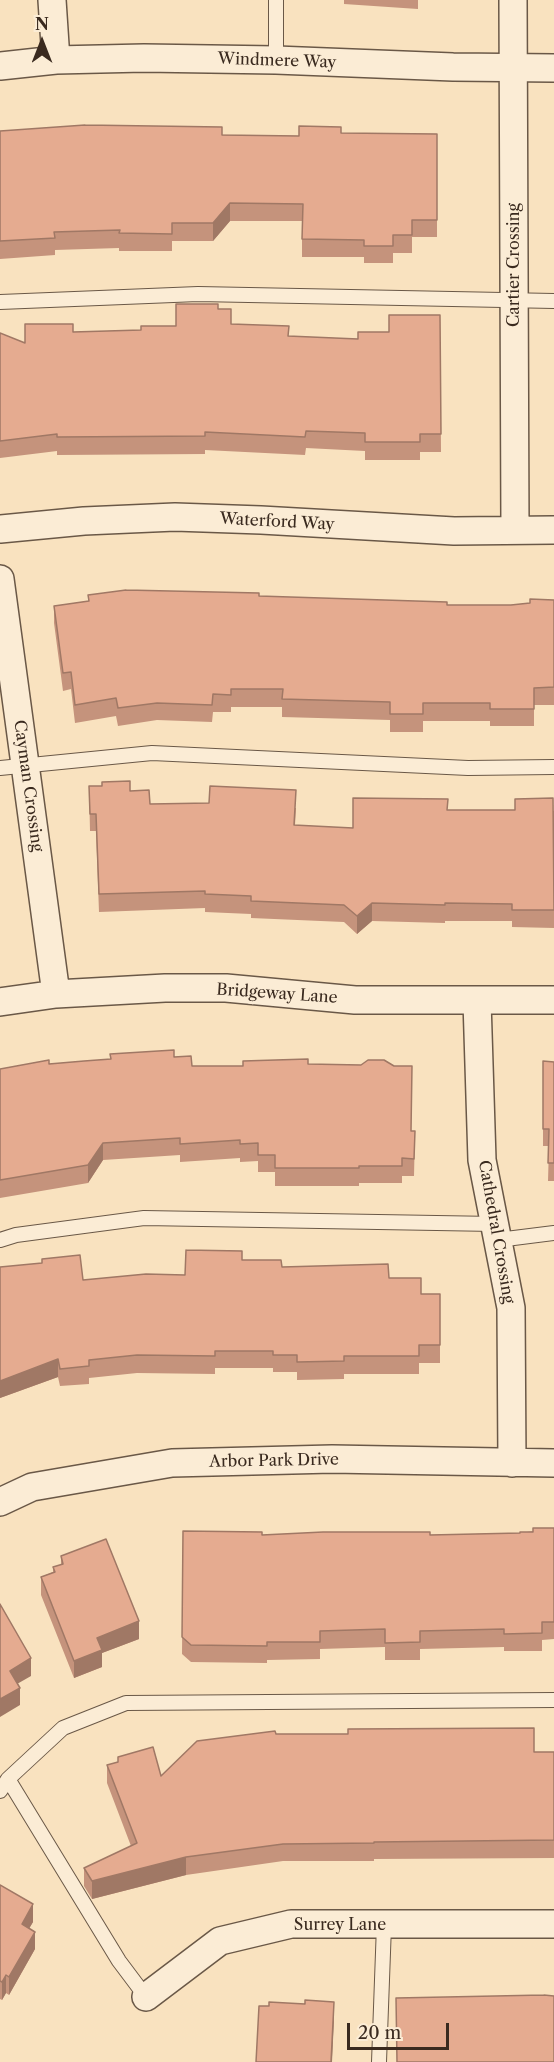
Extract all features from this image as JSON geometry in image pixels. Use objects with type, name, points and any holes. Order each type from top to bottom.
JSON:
[{"type":"street","points":[[52,0],[56,60]]},
{"type":"street","name":"Cartier Crossing","points":[[513,0],[515,531]]},
{"type":"street","name":"Windmere Way","points":[[0,66],[56,60],[144,58],[276,60],[514,69],[554,68]]},
{"type":"street","name":"Waterford Way","points":[[0,529],[84,521],[175,517],[454,531],[554,530]]},
{"type":"street","name":"Cayman Crossing","points":[[0,579],[13,766],[56,994]]},
{"type":"street","name":"Bridgeway Lane","points":[[0,1002],[56,994],[165,988],[226,988],[355,1000],[554,1000]]},
{"type":"street","name":"Cathedral Crossing","points":[[477,1001],[482,1160],[511,1308],[512,1463]]},
{"type":"street","name":"Arbor Park Drive","points":[[0,1502],[32,1487],[172,1463],[332,1459],[554,1463]]},
{"type":"street","name":"Surrey Lane","points":[[146,1997],[220,1941],[291,1924],[554,1923]]},
{"type":"lane","points":[[276,0],[276,60]]},
{"type":"lane","points":[[0,302],[198,294],[554,301]]},
{"type":"lane","points":[[13,766],[152,753],[468,768],[554,767]]},
{"type":"lane","points":[[0,1240],[16,1235],[144,1218],[554,1233]]},
{"type":"lane","points":[[146,1997],[119,1961],[4,1785],[63,1728],[126,1703],[554,1700]]},
{"type":"lane","points":[[379,2062],[384,1925]]},
{"type":"building","points":[[85,125],[222,127],[222,135],[299,136],[299,126],[341,127],[341,133],[437,134],[437,220],[412,220],[412,235],[393,235],[393,246],[364,246],[364,240],[302,239],[303,204],[230,203],[213,223],[172,223],[172,234],[119,233],[120,230],[54,232],[55,238],[0,241],[0,131]]},
{"type":"building","points":[[176,304],[218,304],[218,309],[231,309],[231,324],[289,326],[288,336],[358,339],[358,332],[389,332],[389,315],[440,315],[441,434],[420,434],[420,442],[365,442],[365,433],[306,431],[305,437],[205,432],[205,436],[57,437],[57,434],[0,441],[0,333],[25,343],[25,324],[73,324],[73,332],[141,330],[141,326],[176,326]]},
{"type":"building","points":[[126,590],[259,593],[259,596],[447,602],[447,605],[511,605],[530,603],[530,599],[554,600],[554,687],[534,688],[534,709],[490,709],[490,703],[423,703],[423,714],[390,714],[390,702],[282,699],[283,689],[231,689],[231,695],[213,694],[212,705],[157,703],[118,708],[116,698],[75,705],[71,672],[63,673],[54,606],[89,601],[88,595]]},
{"type":"building","points":[[130,781],[130,791],[149,790],[150,804],[209,803],[210,786],[296,790],[294,825],[353,828],[353,798],[448,799],[447,810],[515,810],[515,799],[553,798],[554,910],[512,910],[512,904],[372,903],[357,916],[344,905],[251,901],[251,896],[205,894],[205,891],[99,894],[96,814],[90,814],[89,786],[102,786],[102,782]]},
{"type":"building","points":[[174,1050],[174,1057],[191,1056],[192,1066],[243,1066],[243,1061],[308,1059],[308,1064],[361,1065],[368,1060],[384,1060],[394,1066],[412,1066],[411,1131],[415,1131],[414,1159],[402,1158],[402,1166],[275,1168],[275,1155],[258,1155],[258,1143],[240,1144],[240,1140],[180,1144],[180,1138],[103,1143],[88,1165],[0,1180],[0,1069],[49,1060],[49,1064],[111,1059],[110,1054]]},
{"type":"building","points":[[543,1061],[554,1062],[554,1163],[548,1163],[549,1129],[543,1129]]},
{"type":"building","points":[[186,1250],[242,1251],[242,1260],[281,1260],[282,1267],[388,1264],[389,1278],[421,1278],[421,1294],[440,1294],[440,1345],[419,1345],[419,1356],[344,1356],[344,1361],[297,1362],[297,1355],[273,1355],[273,1351],[215,1351],[215,1356],[137,1355],[89,1360],[89,1366],[60,1369],[58,1359],[0,1381],[0,1267],[42,1263],[42,1259],[80,1255],[83,1280],[146,1274],[185,1275]]},
{"type":"building","points":[[533,1528],[554,1528],[554,1622],[542,1622],[542,1633],[504,1634],[504,1629],[420,1631],[420,1642],[385,1643],[385,1629],[320,1631],[320,1642],[267,1642],[267,1646],[191,1645],[182,1637],[183,1531],[262,1532],[262,1535],[323,1532],[430,1532],[430,1535],[520,1533],[533,1532]]},
{"type":"building","points":[[106,1539],[139,1621],[97,1638],[102,1650],[74,1661],[41,1577],[55,1572],[53,1567],[63,1564],[61,1556]]},
{"type":"building","points":[[0,1604],[31,1658],[10,1671],[20,1688],[0,1699]]},
{"type":"building","points":[[534,1728],[534,1752],[554,1752],[554,1840],[283,1844],[186,1857],[92,1881],[84,1868],[137,1843],[107,1765],[118,1762],[118,1757],[153,1747],[161,1776],[197,1741],[275,1731],[276,1734],[348,1734],[348,1729]]},
{"type":"building","points":[[0,1885],[33,1904],[22,1924],[35,1932],[9,1977],[6,1975],[2,1982],[0,1981]]},
{"type":"building","points":[[554,1996],[554,2062],[397,2062],[396,1998]]},
{"type":"building","points":[[305,2000],[334,2002],[331,2062],[256,2062],[259,2006],[269,2006],[269,2002],[305,2004]]}]
